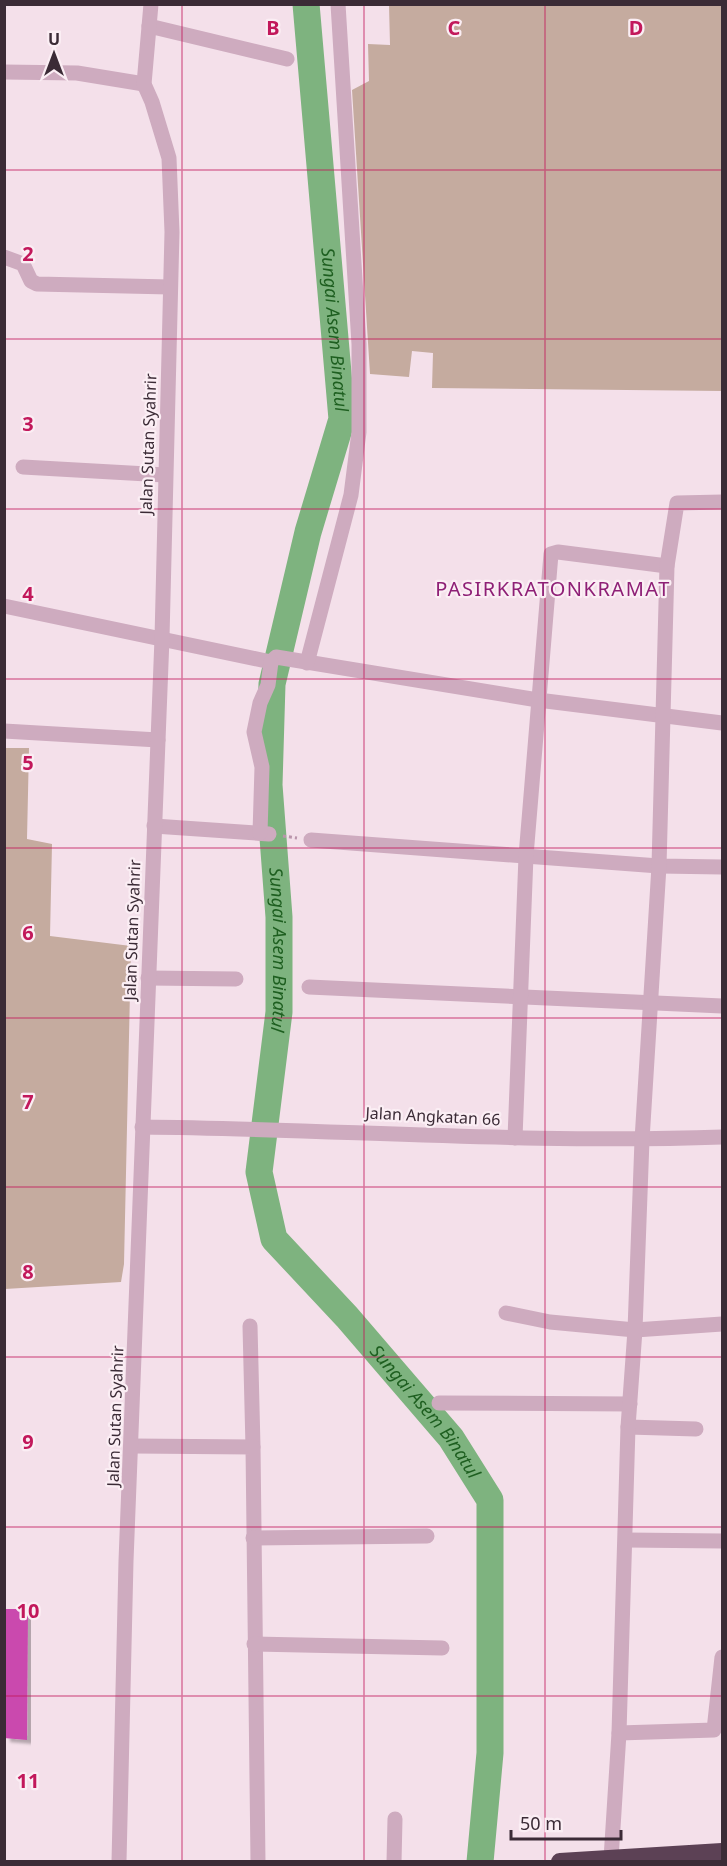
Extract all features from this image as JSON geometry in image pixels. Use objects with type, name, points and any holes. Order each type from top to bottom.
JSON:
[{"type":"highway","points":[[560,1862],[723,1852]]},
{"type":"street","name":"Jalan Sutan Syahrir","points":[[119,1862],[126,1561],[133,1446],[142,1126],[162,638],[170,287],[170,167],[152,102],[144,84],[151,4]]},
{"type":"street","points":[[306,663],[349,504],[359,432],[359,344],[338,4]]},
{"type":"street","points":[[149,26],[287,59]]},
{"type":"street","points":[[4,72],[77,73],[144,84]]},
{"type":"street","points":[[4,257],[23,264],[31,281],[37,284],[170,287]]},
{"type":"street","points":[[24,467],[165,475]]},
{"type":"street","points":[[611,1859],[619,1733],[628,1427],[635,1330],[642,1140],[659,866],[668,566],[675,504],[679,501],[723,502]]},
{"type":"street","points":[[515,1138],[526,856],[552,553],[668,566]]},
{"type":"street","points":[[4,606],[273,660],[306,663],[538,700],[723,723]]},
{"type":"street","points":[[154,826],[265,834],[262,767],[254,732],[273,660]]},
{"type":"street","points":[[4,731],[158,740]]},
{"type":"street","points":[[311,840],[659,866],[723,867]]},
{"type":"street","points":[[148,978],[236,979]]},
{"type":"street","points":[[309,987],[723,1006]]},
{"type":"street","name":"Jalan Angkatan 66","points":[[142,1126],[294,1129],[515,1138],[642,1140],[723,1137]]},
{"type":"street","points":[[506,1313],[550,1322],[635,1330],[723,1324]]},
{"type":"street","points":[[250,1326],[258,1862]]},
{"type":"street","points":[[439,1403],[630,1404]]},
{"type":"street","points":[[628,1427],[696,1429]]},
{"type":"street","points":[[133,1446],[253,1447]]},
{"type":"street","points":[[253,1538],[427,1536]]},
{"type":"street","points":[[626,1540],[723,1541]]},
{"type":"street","points":[[254,1644],[442,1648]]},
{"type":"street","points":[[619,1733],[714,1730],[723,1657]]},
{"type":"street","points":[[394,1862],[395,1819]]},
{"type":"path","points":[[265,834],[311,840]]},
{"type":"shaded area","points":[[389,5],[722,5],[722,391],[432,388],[433,353],[412,351],[409,377],[370,374],[352,90],[369,81],[368,44],[390,45]]},
{"type":"shaded area","points":[[5,748],[29,748],[27,839],[52,844],[50,936],[131,946],[124,1264],[121,1282],[5,1289]]},
{"type":"building","points":[[4,1609],[28,1609],[27,1740],[4,1738]]},
{"type":"waterway","name":"Sungai Asem Binatul","points":[[306,4],[342,419],[308,532],[272,684],[269,785],[279,917],[279,1012],[259,1172],[274,1239],[347,1317],[451,1438],[490,1500],[490,1753],[480,1862]]},
{"type":"district","name":"PASIRKRATONKRAMAT","points":[[553,589]]}]
